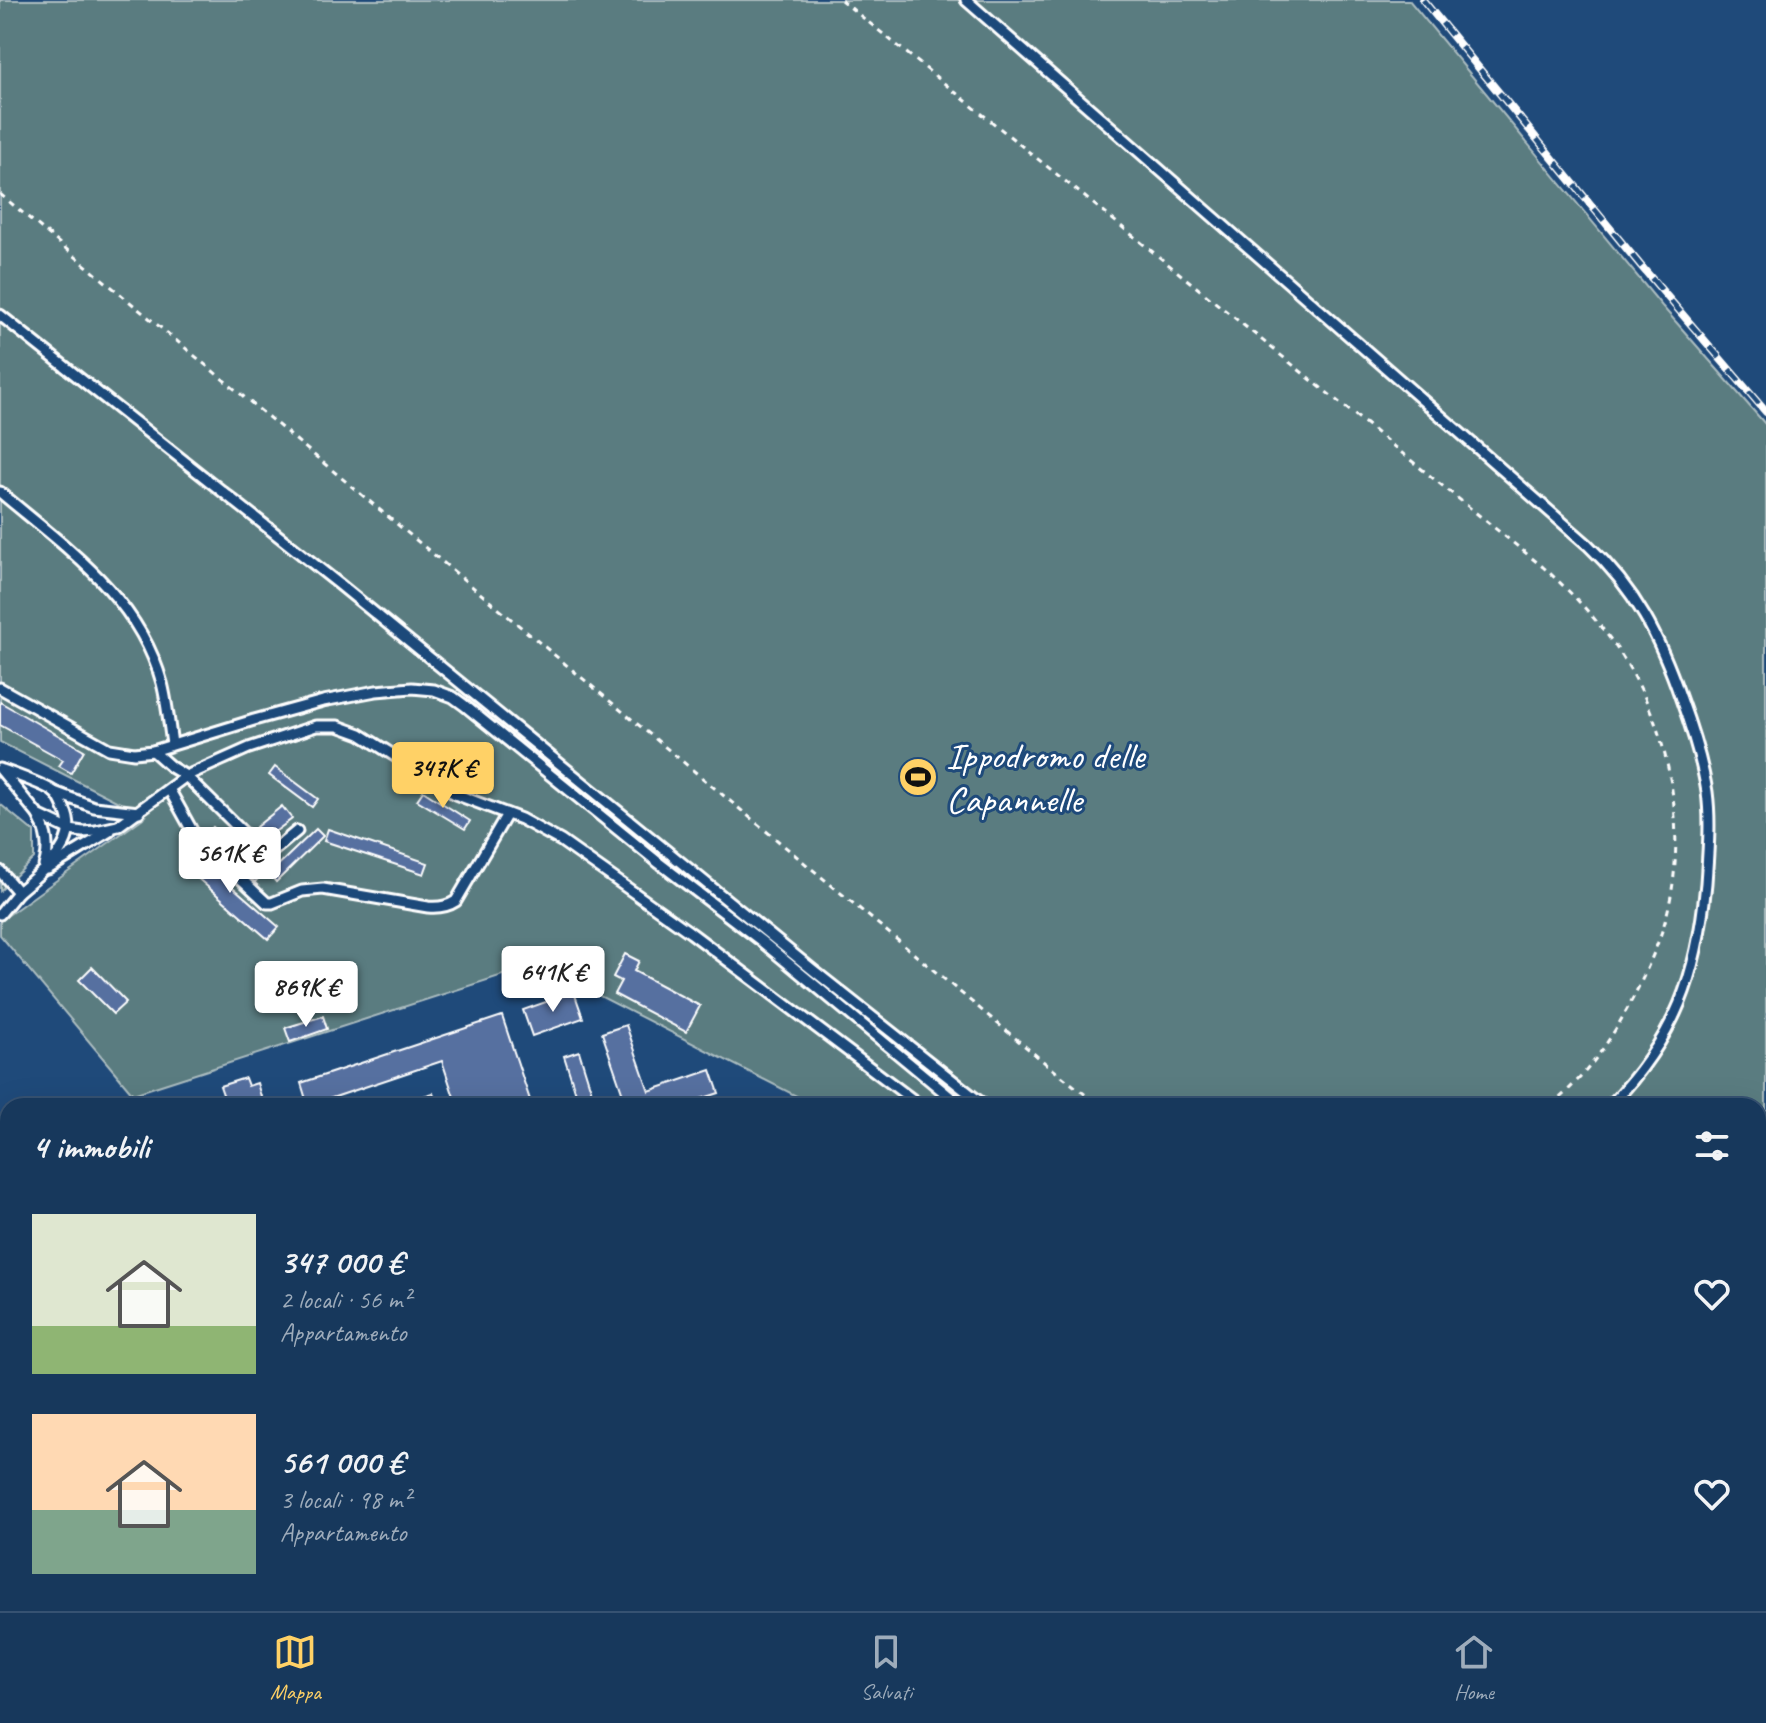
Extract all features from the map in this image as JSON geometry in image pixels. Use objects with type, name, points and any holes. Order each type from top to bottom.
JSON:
[{"type":"lane","points":[[966,0],[1588,545],[1626,587],[1645,615],[1666,657],[1699,753],[1708,808],[1707,866],[1694,962],[1678,1009],[1650,1059],[1617,1098]]},
{"type":"lane","points":[[0,315],[339,584],[801,961],[975,1098]]},
{"type":"lane","points":[[0,492],[91,568],[131,614],[163,684],[172,744]]},
{"type":"lane","points":[[0,688],[109,749],[134,753],[153,751],[323,701],[363,693],[412,688],[445,693],[760,940],[951,1098]]},
{"type":"lane","points":[[0,914],[18,892],[41,873],[139,812],[186,776],[261,744],[316,726],[338,726],[360,734],[455,794],[507,814],[574,851],[691,933],[910,1098]]},
{"type":"lane","points":[[153,751],[186,776],[267,856],[297,831]]},
{"type":"lane","points":[[0,769],[94,807],[139,812]]},
{"type":"lane","points":[[0,769],[38,815],[47,834],[48,845],[41,873]]},
{"type":"lane","points":[[169,789],[195,836],[267,903],[302,891],[323,889],[428,907],[450,905],[456,901],[507,814]]},
{"type":"lane","points":[[41,873],[66,842],[70,830],[68,815],[54,792]]},
{"type":"lane","points":[[38,815],[70,830],[96,831],[118,826]]},
{"type":"lane","points":[[0,871],[18,892]]},
{"type":"path","points":[[841,0],[1543,567],[1596,620],[1625,661],[1650,710],[1668,772],[1675,834],[1671,889],[1657,945],[1624,1015],[1586,1071],[1558,1098]]},
{"type":"path","points":[[0,194],[1090,1098]]},
{"type":"green space","name":"Ippodromo delle Capannelle","points":[[0,0],[1409,0],[1662,306],[1766,425],[1766,1098],[800,1098],[537,964],[133,1094],[0,935],[0,921],[146,816],[0,742]]},
{"type":"green space","points":[[0,804],[34,832],[34,858],[0,891]]},
{"type":"building","points":[[0,702],[84,750],[71,773],[59,766],[63,760],[0,725]]},
{"type":"building","points":[[275,767],[318,799],[312,807],[269,775]]},
{"type":"building","points":[[423,791],[470,821],[465,829],[417,800]]},
{"type":"building","points":[[282,806],[292,819],[265,839],[256,827]]},
{"type":"building","points":[[213,827],[263,873],[255,882],[205,836]]},
{"type":"building","points":[[316,829],[323,836],[276,882],[269,874]]},
{"type":"building","points":[[328,829],[428,863],[424,874],[324,841]]},
{"type":"building","points":[[191,851],[279,927],[268,939],[180,863]]},
{"type":"building","points":[[625,954],[639,961],[634,971],[700,1006],[686,1032],[614,994],[621,981],[613,977]]},
{"type":"building","points":[[92,967],[126,1002],[113,1014],[79,980]]},
{"type":"building","points":[[574,992],[583,1018],[532,1036],[523,1010]]},
{"type":"building","points":[[323,1016],[327,1029],[290,1042],[285,1028]]},
{"type":"building","points":[[502,1016],[529,1098],[454,1098],[442,1061],[332,1098],[306,1098],[301,1083]]},
{"type":"building","points":[[626,1025],[649,1091],[711,1070],[719,1093],[704,1098],[624,1098],[602,1033]]},
{"type":"building","points":[[579,1051],[594,1098],[577,1098],[564,1056]]},
{"type":"building","points":[[245,1078],[248,1086],[257,1083],[261,1098],[224,1098],[220,1086]]},
{"type":"building","points":[[433,1093],[435,1098],[417,1098]]},
{"type":"railway","points":[[1423,0],[1641,266],[1766,412]]},
{"type":"place","name":"Ippodromo delle Capannelle","points":[[918,777]]}]
